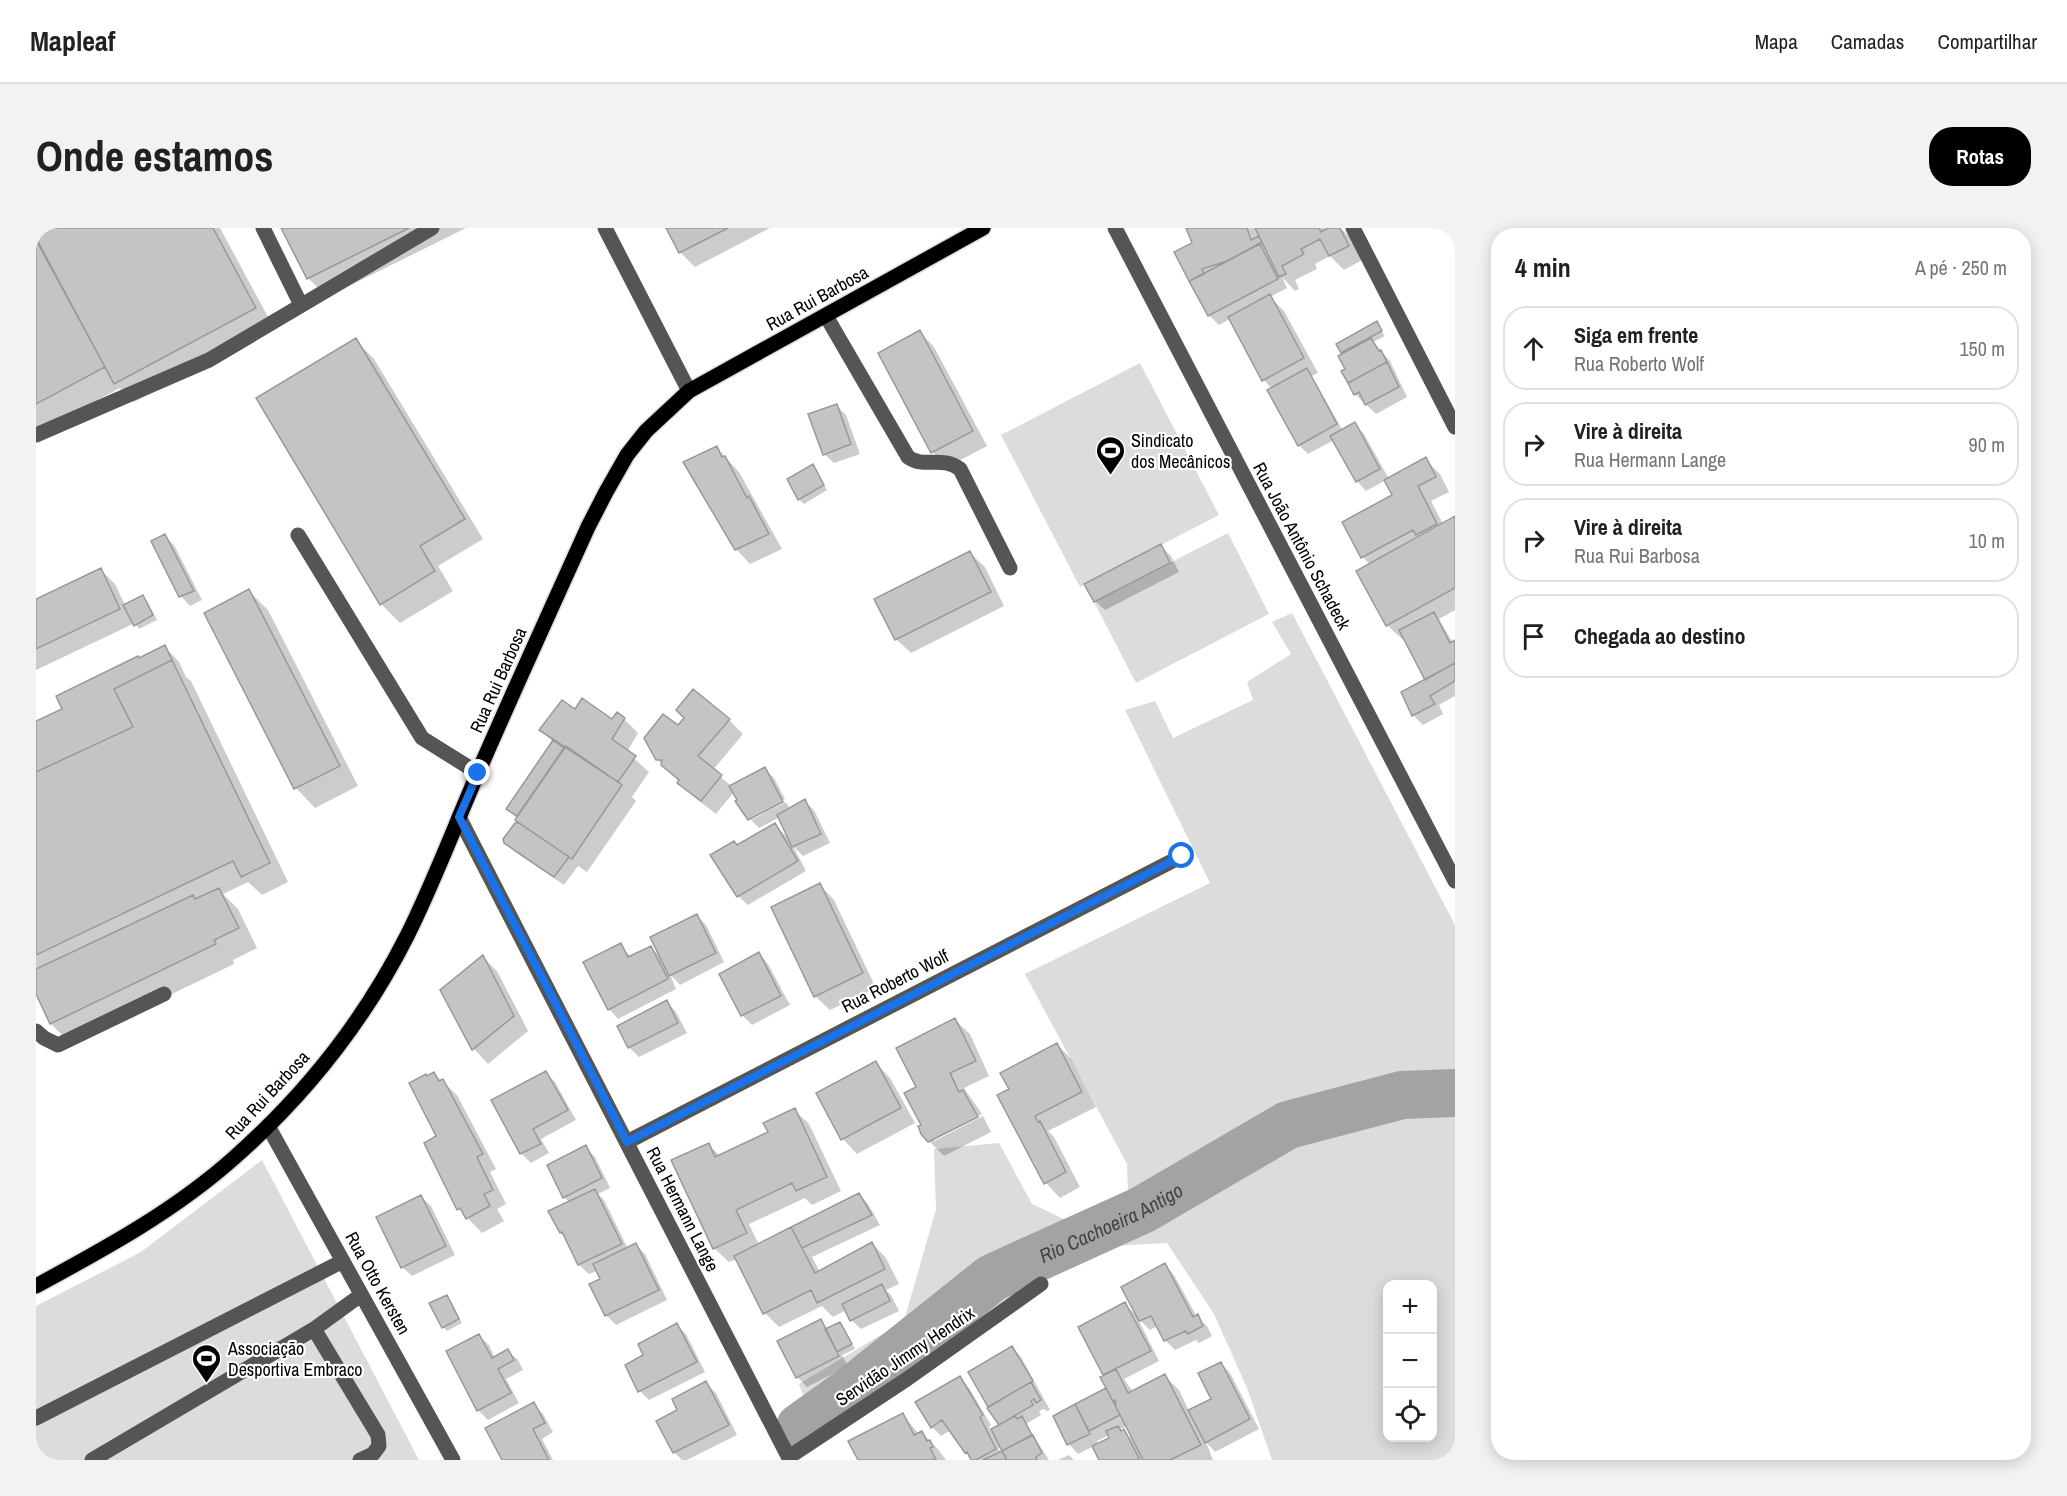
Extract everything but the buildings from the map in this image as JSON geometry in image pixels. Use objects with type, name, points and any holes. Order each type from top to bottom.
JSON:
[{"type":"main road","name":"Rua Rui Barbosa","points":[[36,1286],[150,1222],[214,1175],[268,1126],[312,1078],[358,1019],[407,936],[558,594],[606,492],[627,455],[646,431],[689,391],[983,228]]},
{"type":"street","points":[[263,228],[301,305]]},
{"type":"street","points":[[36,435],[209,360],[432,228]]},
{"type":"street","points":[[605,228],[689,391]]},
{"type":"street","name":"Rua João Antônio Schadeck","points":[[1115,228],[1455,881]]},
{"type":"street","points":[[1353,228],[1455,427]]},
{"type":"street","points":[[826,316],[908,457],[916,462],[947,462],[960,469],[1010,568]]},
{"type":"street","points":[[298,535],[422,738],[478,773]]},
{"type":"street","name":"Rua Hermann Lange","points":[[459,817],[790,1459]]},
{"type":"street","name":"Rua Roberto Wolf","points":[[627,1142],[1182,856]]},
{"type":"street","points":[[36,1031],[58,1045],[164,994]]},
{"type":"street","name":"Rua Otto Kersten","points":[[268,1126],[453,1460]]},
{"type":"street","points":[[36,1418],[343,1261]]},
{"type":"street","name":"Servidão Jimmy Hendrix","points":[[790,1459],[1041,1284]]},
{"type":"street","points":[[92,1460],[314,1329],[361,1295]]},
{"type":"street","points":[[314,1329],[378,1435],[379,1446],[373,1454],[360,1460]]},
{"type":"shaded area","name":"Sindicato dos Mecânicos","points":[[1140,363],[1219,515],[1080,587],[1001,435]]},
{"type":"shaded area","points":[[1228,533],[1269,614],[1136,683],[1094,602]]},
{"type":"shaded area","points":[[1292,613],[1455,925],[1455,1460],[1272,1460],[1247,1388],[1214,1314],[1167,1243],[1112,1246],[1037,1277],[861,1398],[817,1433],[799,1384],[904,1321],[936,1209],[934,1149],[999,1143],[1032,1204],[1068,1221],[1128,1193],[1127,1164],[1025,974],[1210,883],[1125,710],[1155,701],[1173,738],[1253,700],[1247,682],[1291,654],[1272,622]]},
{"type":"shaded area","name":"Associação Desportiva Embraco","points":[[262,1160],[419,1460],[36,1460],[36,1306],[141,1252]]},
{"type":"waterway","name":"Rio Cachoeira Antigo","points":[[800,1427],[849,1392],[992,1278],[1142,1210],[1288,1125],[1402,1095],[1455,1093]]},
{"type":"place","name":"Sindicato dos Mecânicos","points":[[1110,476]]},
{"type":"place","name":"Associação Desportiva Embraco","points":[[207,1384]]},
{"type":"route","points":[[478,773],[459,817],[627,1142],[1182,856]]}]
